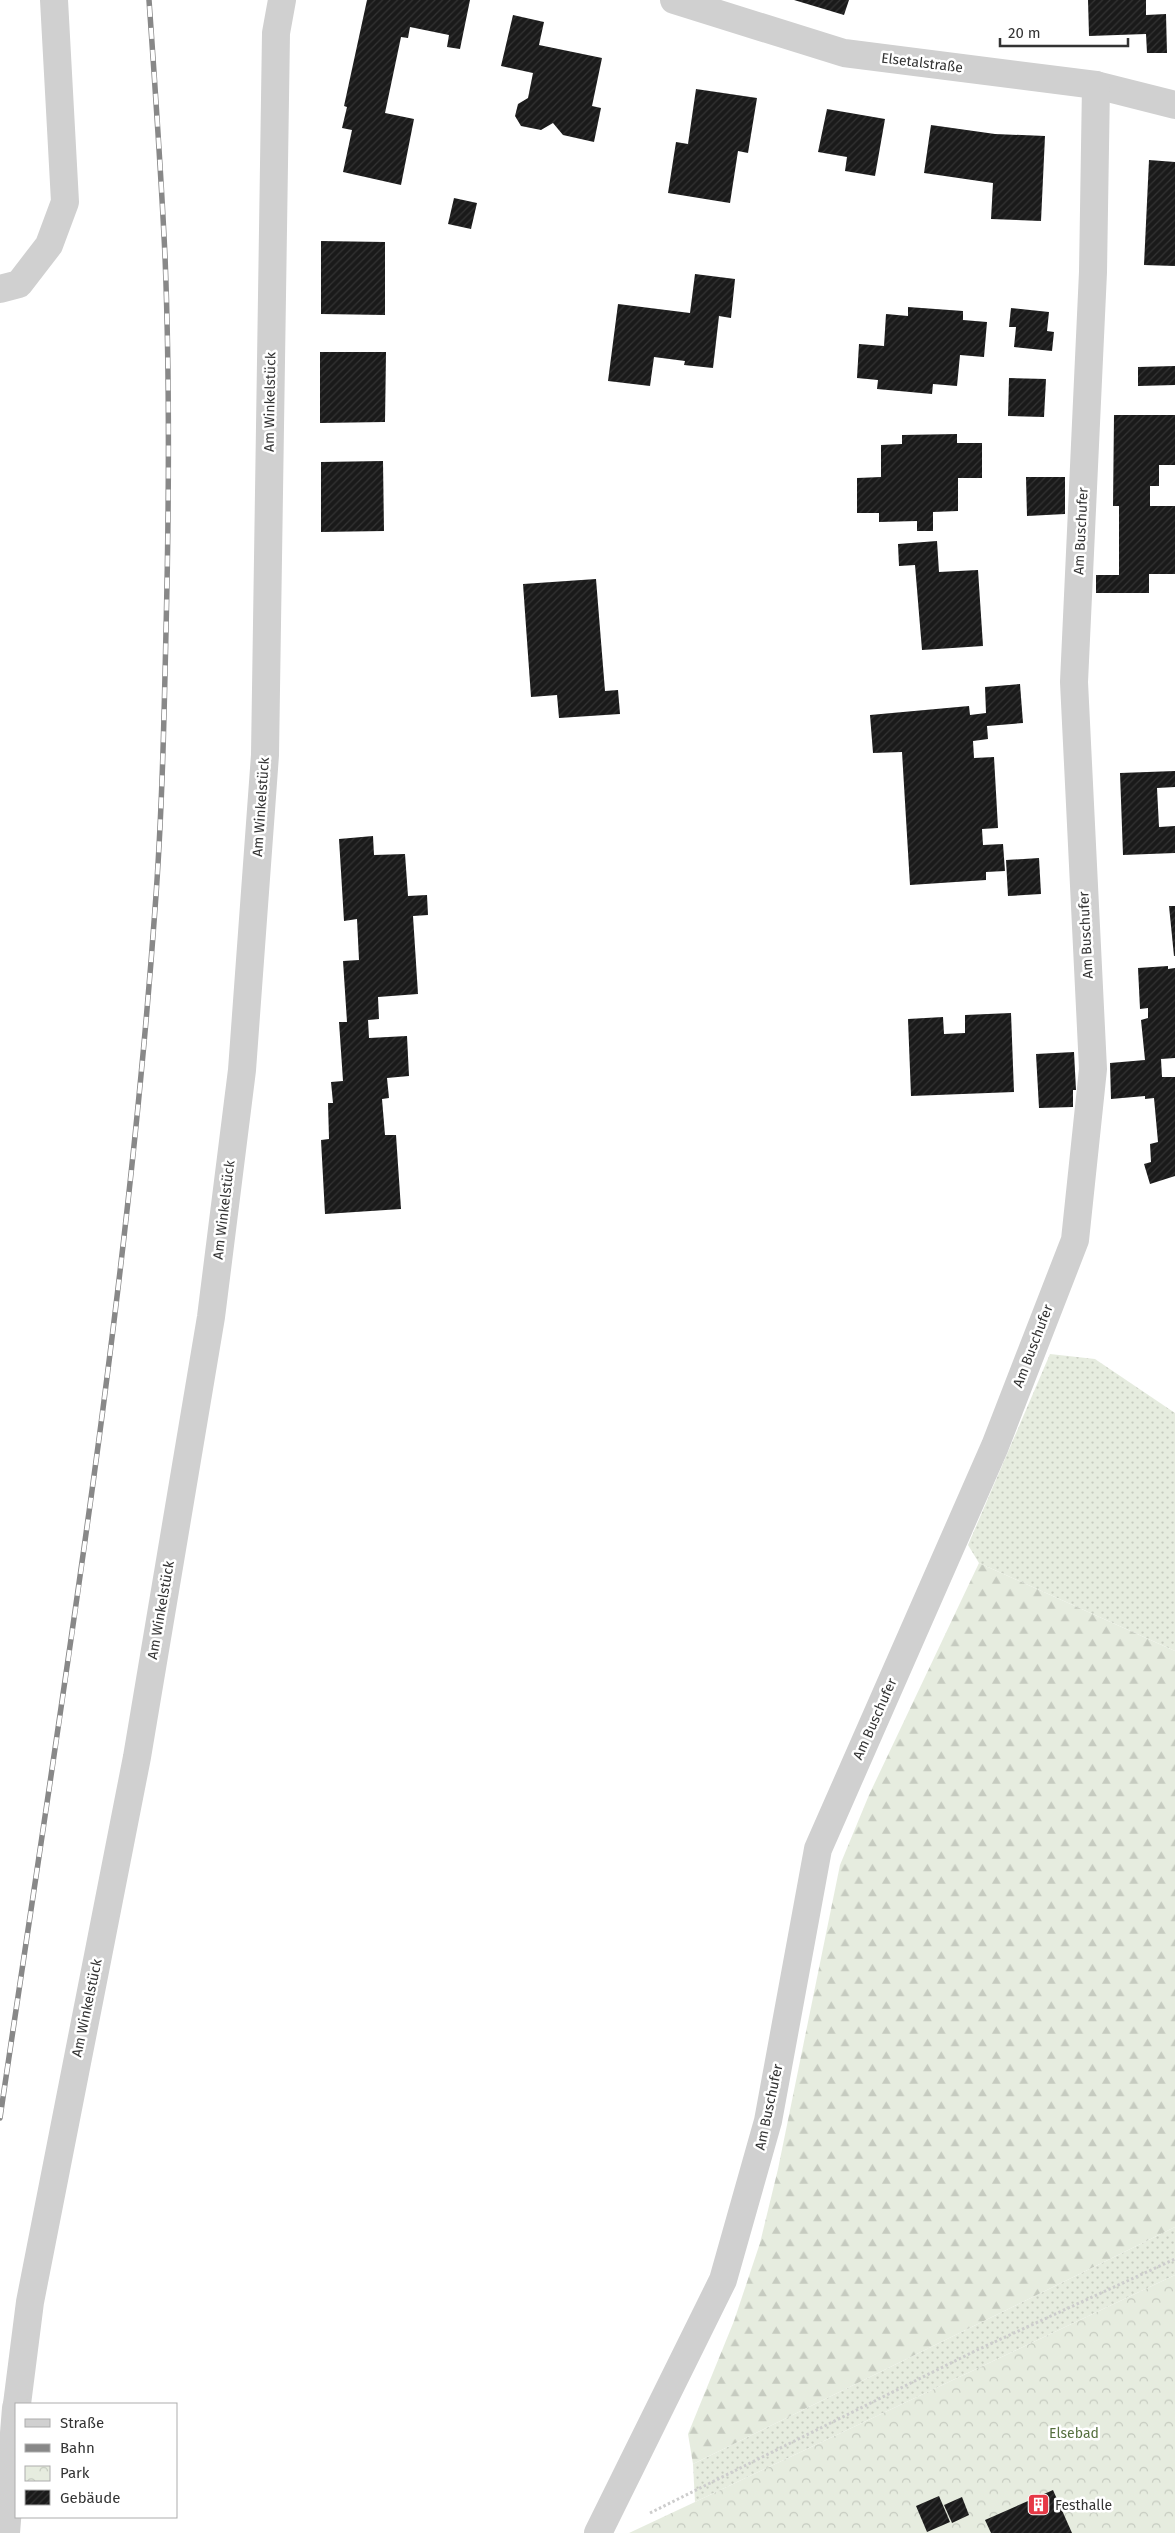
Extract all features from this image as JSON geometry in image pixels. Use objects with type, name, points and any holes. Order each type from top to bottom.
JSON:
[{"type":"street","points":[[0,289],[19,284],[49,245],[65,202],[54,0]]},
{"type":"street","name":"Am Winkelstück","points":[[16,2403],[30,2302],[137,1757],[211,1317],[242,1070],[265,755],[276,33],[282,0]]},
{"type":"street","name":"Elsetalstraße","points":[[674,0],[844,53],[1096,85],[1175,105]]},
{"type":"street","name":"Am Buschufer","points":[[598,2533],[723,2280],[768,2121],[818,1849],[994,1446],[1075,1240],[1093,1069],[1074,682],[1093,272],[1096,85]]},
{"type":"street","name":"Am Winkelstück","points":[[6,2533],[15,2419]]},
{"type":"path","points":[[644,2516],[977,2350],[1175,2259]]},
{"type":"green space","points":[[1050,1354],[1095,1359],[1175,1413],[1175,1651],[979,1563],[968,1545]]},
{"type":"green space","points":[[979,1563],[1175,1651],[1175,2227],[693,2464],[688,2434],[734,2321],[760,2243],[778,2169],[840,1865],[869,1795]]},
{"type":"green space","points":[[1175,2227],[1175,2275],[695,2502],[693,2464]]},
{"type":"green space","name":"Elsebad","points":[[1175,2275],[1175,2533],[629,2533],[695,2502]]},
{"type":"building","points":[[367,0],[470,0],[460,49],[447,47],[449,35],[410,27],[408,38],[401,37],[385,113],[414,119],[401,185],[343,172],[352,130],[342,128],[347,107],[344,106]]},
{"type":"building","points":[[794,0],[849,0],[844,15]]},
{"type":"building","points":[[1088,0],[1146,0],[1146,15],[1166,14],[1167,53],[1147,53],[1146,34],[1089,36]]},
{"type":"building","points":[[513,15],[544,22],[539,45],[602,58],[592,106],[601,108],[594,142],[563,135],[553,123],[541,130],[521,126],[515,116],[518,104],[528,98],[533,73],[501,66]]},
{"type":"building","points":[[696,89],[757,98],[748,153],[738,151],[730,203],[668,193],[676,142],[688,144]]},
{"type":"building","points":[[827,109],[885,119],[875,176],[845,171],[847,157],[818,152]]},
{"type":"building","points":[[931,125],[995,134],[1045,136],[1041,221],[991,219],[993,183],[924,173]]},
{"type":"building","points":[[1149,160],[1175,162],[1175,266],[1144,265]]},
{"type":"building","points":[[454,198],[477,203],[471,229],[448,224]]},
{"type":"building","points":[[321,241],[385,242],[385,315],[321,314]]},
{"type":"building","points":[[695,274],[735,279],[731,318],[719,316],[713,368],[684,365],[685,361],[654,357],[650,386],[608,381],[618,304],[690,313]]},
{"type":"building","points":[[908,307],[963,311],[963,320],[987,322],[984,357],[960,355],[957,386],[933,384],[932,394],[877,389],[878,380],[857,378],[859,344],[884,346],[886,314],[908,316]]},
{"type":"building","points":[[1011,308],[1049,312],[1047,331],[1054,332],[1052,351],[1014,347],[1016,327],[1009,327]]},
{"type":"building","points":[[320,352],[386,352],[385,422],[320,423]]},
{"type":"building","points":[[1175,366],[1175,385],[1138,386],[1138,367]]},
{"type":"building","points":[[1009,378],[1046,379],[1044,417],[1008,416]]},
{"type":"building","points":[[1114,415],[1175,415],[1175,465],[1159,465],[1159,486],[1150,486],[1150,506],[1175,506],[1175,574],[1149,574],[1149,593],[1096,593],[1096,575],[1119,575],[1119,506],[1113,506]]},
{"type":"building","points":[[957,434],[957,443],[982,443],[982,478],[958,478],[958,511],[933,512],[933,531],[917,531],[917,521],[879,522],[879,513],[857,513],[857,478],[881,477],[881,445],[902,444],[902,435]]},
{"type":"building","points":[[383,461],[384,531],[321,532],[321,462]]},
{"type":"building","points":[[1026,477],[1065,477],[1065,514],[1027,516]]},
{"type":"building","points":[[937,541],[939,572],[978,570],[983,646],[922,650],[915,565],[899,566],[898,544]]},
{"type":"building","points":[[596,579],[605,691],[618,690],[620,714],[559,718],[557,695],[531,697],[523,584]]},
{"type":"building","points":[[1020,684],[1023,723],[987,726],[988,739],[973,741],[974,758],[994,757],[998,828],[982,829],[983,845],[1003,844],[1005,871],[986,872],[986,880],[910,885],[902,752],[873,753],[870,715],[969,706],[970,715],[986,713],[985,687]]},
{"type":"building","points":[[1175,771],[1175,787],[1157,788],[1159,827],[1175,826],[1175,853],[1123,855],[1120,773]]},
{"type":"building","points":[[373,836],[374,855],[405,854],[408,896],[427,895],[428,915],[413,916],[418,994],[378,997],[379,1019],[368,1020],[369,1038],[407,1036],[409,1076],[387,1078],[389,1098],[382,1099],[385,1135],[396,1135],[401,1209],[325,1214],[321,1140],[329,1139],[328,1103],[333,1103],[331,1082],[343,1081],[339,1022],[347,1022],[343,961],[359,960],[357,919],[344,921],[339,839]]},
{"type":"building","points":[[1039,858],[1041,894],[1008,896],[1006,860]]},
{"type":"building","points":[[1169,906],[1175,906],[1175,956],[1174,956]]},
{"type":"building","points":[[1168,966],[1168,969],[1175,968],[1175,1058],[1161,1059],[1162,1077],[1175,1077],[1175,1176],[1150,1184],[1144,1164],[1151,1162],[1150,1144],[1158,1142],[1154,1098],[1145,1099],[1145,1096],[1111,1099],[1110,1063],[1145,1060],[1141,1020],[1148,1018],[1148,1008],[1140,1009],[1138,968]]},
{"type":"building","points":[[1011,1013],[1014,1092],[911,1096],[908,1019],[943,1017],[944,1034],[965,1033],[965,1015]]},
{"type":"building","points":[[1074,1052],[1076,1090],[1073,1090],[1073,1107],[1039,1108],[1036,1054]]},
{"type":"building","name":"Festhalle","points":[[1053,2490],[1072,2533],[991,2533],[985,2520]]},
{"type":"building","points":[[939,2496],[950,2522],[927,2532],[916,2506]]},
{"type":"building","points":[[962,2497],[969,2515],[952,2523],[944,2505]]},
{"type":"railway","points":[[0,2118],[89,1515],[109,1364],[127,1212],[155,909],[164,700],[168,537],[168,397],[165,256],[149,0]]},
{"type":"place","name":"Festhalle","points":[[1039,2505]]}]
